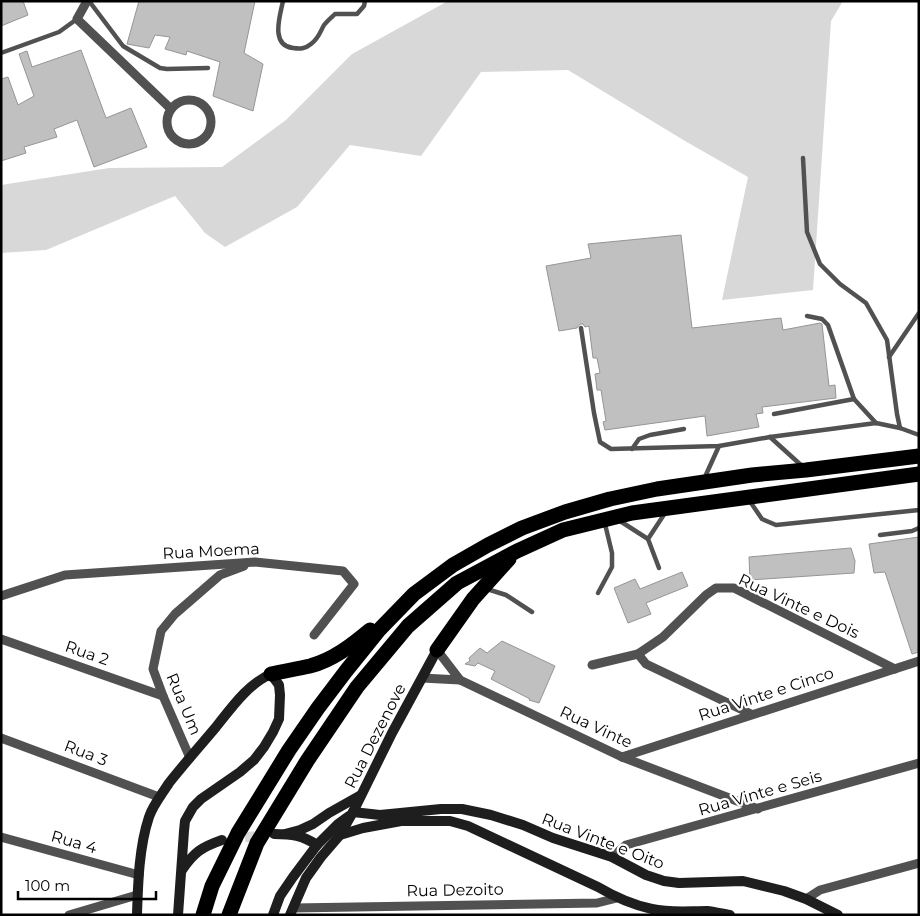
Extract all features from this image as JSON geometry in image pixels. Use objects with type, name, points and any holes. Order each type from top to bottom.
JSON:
[{"type":"highway","points":[[271,674],[311,666],[330,658],[348,648],[414,594],[453,566],[488,545],[531,525],[566,512],[610,499],[657,489],[752,475],[919,456]]},
{"type":"highway","points":[[229,915],[257,843],[307,761],[357,687],[408,626],[457,583],[517,551],[563,530],[609,518],[632,513],[919,474]]},
{"type":"highway","points":[[437,650],[473,599],[517,551]]},
{"type":"highway","points":[[202,915],[212,886],[226,856],[250,812],[289,750],[346,671],[379,630],[414,594]]},
{"type":"main road","name":"Rua Dezenove","points":[[291,912],[306,878],[320,857],[340,835],[354,812],[392,733],[437,650]]},
{"type":"main road","points":[[137,915],[137,895],[143,840],[149,816],[159,797],[168,783],[251,686],[271,674],[279,685],[279,719],[264,747],[254,760],[240,772],[201,800],[185,821],[178,915]]},
{"type":"main road","points":[[285,834],[313,824],[361,795]]},
{"type":"main road","name":"Rua Vinte e Oito","points":[[354,812],[380,814],[462,809],[491,815],[612,857],[646,875],[664,881],[679,883],[742,881],[784,891],[806,899],[838,915]]},
{"type":"main road","points":[[273,915],[280,896],[318,845],[338,824],[354,812]]},
{"type":"main road","points":[[340,835],[363,828],[401,821],[450,821],[468,826],[635,905],[653,910],[710,912],[730,915]]},
{"type":"main road","points":[[274,834],[306,838],[318,845]]},
{"type":"main road","points":[[181,870],[196,852],[222,840]]},
{"type":"street","points":[[88,1],[77,19],[172,109]]},
{"type":"street","points":[[183,101],[198,102],[204,106],[210,118],[208,132],[197,142],[190,144],[177,140],[168,129],[168,115],[172,109],[183,101]]},
{"type":"street","name":"Rua Moema","points":[[1,596],[65,575],[255,562],[343,570],[354,584],[314,635]]},
{"type":"street","name":"Rua Um","points":[[190,758],[153,669],[161,631],[175,614],[220,574],[255,562]]},
{"type":"street","name":"Rua Vinte e Dois","points":[[592,665],[638,654],[663,638],[706,594],[716,588],[734,588],[895,669]]},
{"type":"street","name":"Rua 2","points":[[1,639],[163,696]]},
{"type":"street","name":"Rua Vinte","points":[[437,650],[460,680],[622,757],[758,809]]},
{"type":"street","points":[[638,654],[646,664],[751,714]]},
{"type":"street","name":"Rua Vinte e Cinco","points":[[622,757],[919,661]]},
{"type":"street","points":[[422,678],[460,680]]},
{"type":"street","name":"Rua 3","points":[[1,738],[159,797]]},
{"type":"street","name":"Rua Vinte e Seis","points":[[612,857],[626,846],[919,763]]},
{"type":"street","name":"Rua 4","points":[[1,837],[139,875]]},
{"type":"street","points":[[806,899],[820,890],[919,863]]},
{"type":"street","points":[[69,915],[137,895]]},
{"type":"street","name":"Rua Dezoito","points":[[291,912],[597,903],[617,898]]},
{"type":"lane","points":[[88,1],[123,46],[160,68],[208,68]]},
{"type":"lane","points":[[283,1],[278,29],[280,41],[288,47],[301,49],[315,41],[325,24],[335,14],[357,14],[364,6],[365,1]]},
{"type":"lane","points":[[1,53],[59,32],[77,19]]},
{"type":"lane","points":[[803,158],[807,232],[820,264],[840,284],[866,303],[887,340],[900,428]]},
{"type":"lane","points":[[889,357],[919,314]]},
{"type":"lane","points":[[807,316],[822,319],[828,325],[854,398],[876,423]]},
{"type":"lane","points":[[581,328],[600,442],[611,449],[719,446],[770,437],[876,423],[900,428],[919,435]]},
{"type":"lane","points":[[774,414],[854,398]]},
{"type":"lane","points":[[632,449],[639,439],[650,435],[684,429]]},
{"type":"lane","points":[[770,437],[806,470]]},
{"type":"lane","points":[[703,482],[719,446]]},
{"type":"lane","points":[[747,497],[762,519],[776,525],[919,510]]},
{"type":"lane","points":[[648,539],[669,508]]},
{"type":"lane","points":[[609,518],[648,539],[659,568]]},
{"type":"lane","points":[[598,593],[612,567],[609,518]]},
{"type":"lane","points":[[880,535],[912,531],[919,528]]},
{"type":"lane","points":[[483,588],[506,595],[532,612]]},
{"type":"shaded area","points":[[448,1],[843,1],[831,21],[813,290],[722,300],[748,177],[568,70],[481,72],[421,156],[350,145],[297,207],[225,247],[205,233],[175,196],[46,250],[1,253],[1,185],[109,168],[222,167],[286,120],[352,54]]},
{"type":"building","points":[[1,1],[23,1],[28,15],[1,26]]},
{"type":"building","points":[[139,1],[255,1],[244,53],[263,64],[253,111],[213,96],[220,62],[187,51],[186,55],[165,49],[170,37],[155,35],[149,48],[127,44]]},
{"type":"building","points":[[81,50],[106,118],[131,108],[147,147],[94,167],[77,120],[54,129],[57,137],[24,147],[26,153],[1,161],[1,79],[8,77],[18,105],[34,96],[19,54],[27,51],[32,67]]},
{"type":"building","points":[[681,235],[692,328],[781,318],[783,330],[820,323],[822,324],[829,386],[835,385],[836,398],[762,407],[763,413],[756,414],[759,427],[707,436],[705,416],[605,430],[603,422],[606,421],[601,390],[597,390],[595,374],[600,373],[597,358],[593,358],[589,326],[585,327],[583,324],[580,324],[577,328],[559,331],[546,266],[591,258],[588,244]]},
{"type":"building","points":[[919,537],[919,652],[912,654],[885,572],[874,573],[869,544]]},
{"type":"building","points":[[851,548],[855,561],[854,573],[750,580],[749,557]]},
{"type":"building","points":[[682,572],[688,586],[646,603],[651,614],[628,623],[614,588],[635,579],[640,589]]},
{"type":"building","points":[[502,641],[555,666],[539,703],[529,700],[491,679],[495,671],[478,663],[475,666],[465,664],[470,661],[469,658],[480,648],[487,653]]},
{"type":"tunnel","points":[[230,839],[266,835]]}]
